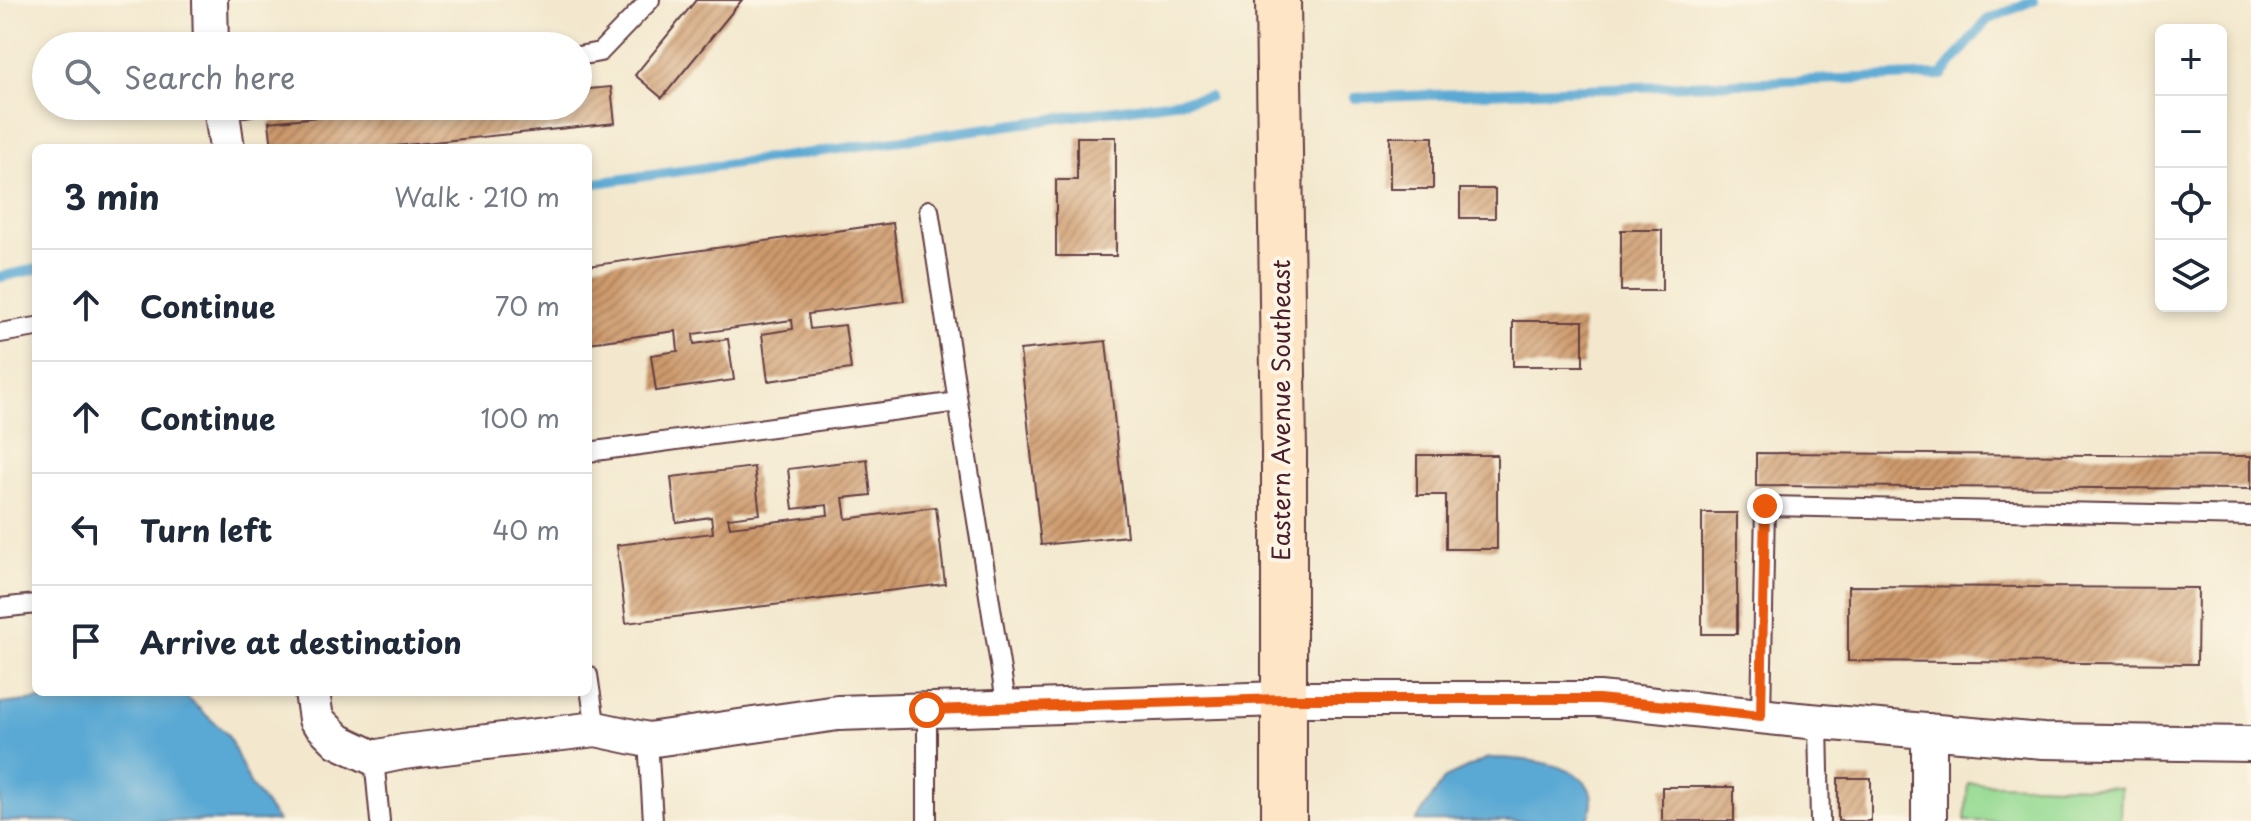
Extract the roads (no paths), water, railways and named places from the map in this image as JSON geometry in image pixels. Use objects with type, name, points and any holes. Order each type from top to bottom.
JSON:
[{"type":"street","points":[[210,0],[211,32]]},
{"type":"street","name":"Eastern Avenue Southeast","points":[[1278,0],[1284,452],[1284,821]]},
{"type":"street","points":[[227,144],[230,120]]},
{"type":"street","points":[[313,696],[316,719],[338,741],[374,758],[596,729],[648,740],[838,713],[1283,699],[1599,699],[2043,741],[2251,744]]},
{"type":"street","points":[[1929,731],[1929,821]]},
{"type":"lane","points":[[592,53],[600,52],[650,0]]},
{"type":"lane","points":[[929,210],[1007,708]]},
{"type":"lane","points":[[0,333],[32,328]]},
{"type":"lane","points":[[592,451],[958,402]]},
{"type":"lane","points":[[1761,716],[1765,506],[2251,516]]},
{"type":"lane","points":[[0,608],[32,604]]},
{"type":"lane","points":[[591,696],[596,729]]},
{"type":"lane","points":[[927,710],[927,821]]},
{"type":"lane","points":[[1818,722],[1820,821]]},
{"type":"lane","points":[[648,740],[653,821]]},
{"type":"lane","points":[[374,758],[380,821]]},
{"type":"water","points":[[76,696],[185,696],[228,735],[250,784],[278,821],[0,821],[0,704]]},
{"type":"water","points":[[1488,758],[1533,761],[1567,770],[1580,778],[1589,788],[1592,802],[1588,821],[1416,821],[1445,778]]},
{"type":"waterway","points":[[1355,98],[1942,75],[1987,20],[2034,0]]},
{"type":"waterway","points":[[592,183],[1209,97]]},
{"type":"waterway","points":[[0,277],[32,270]]}]
